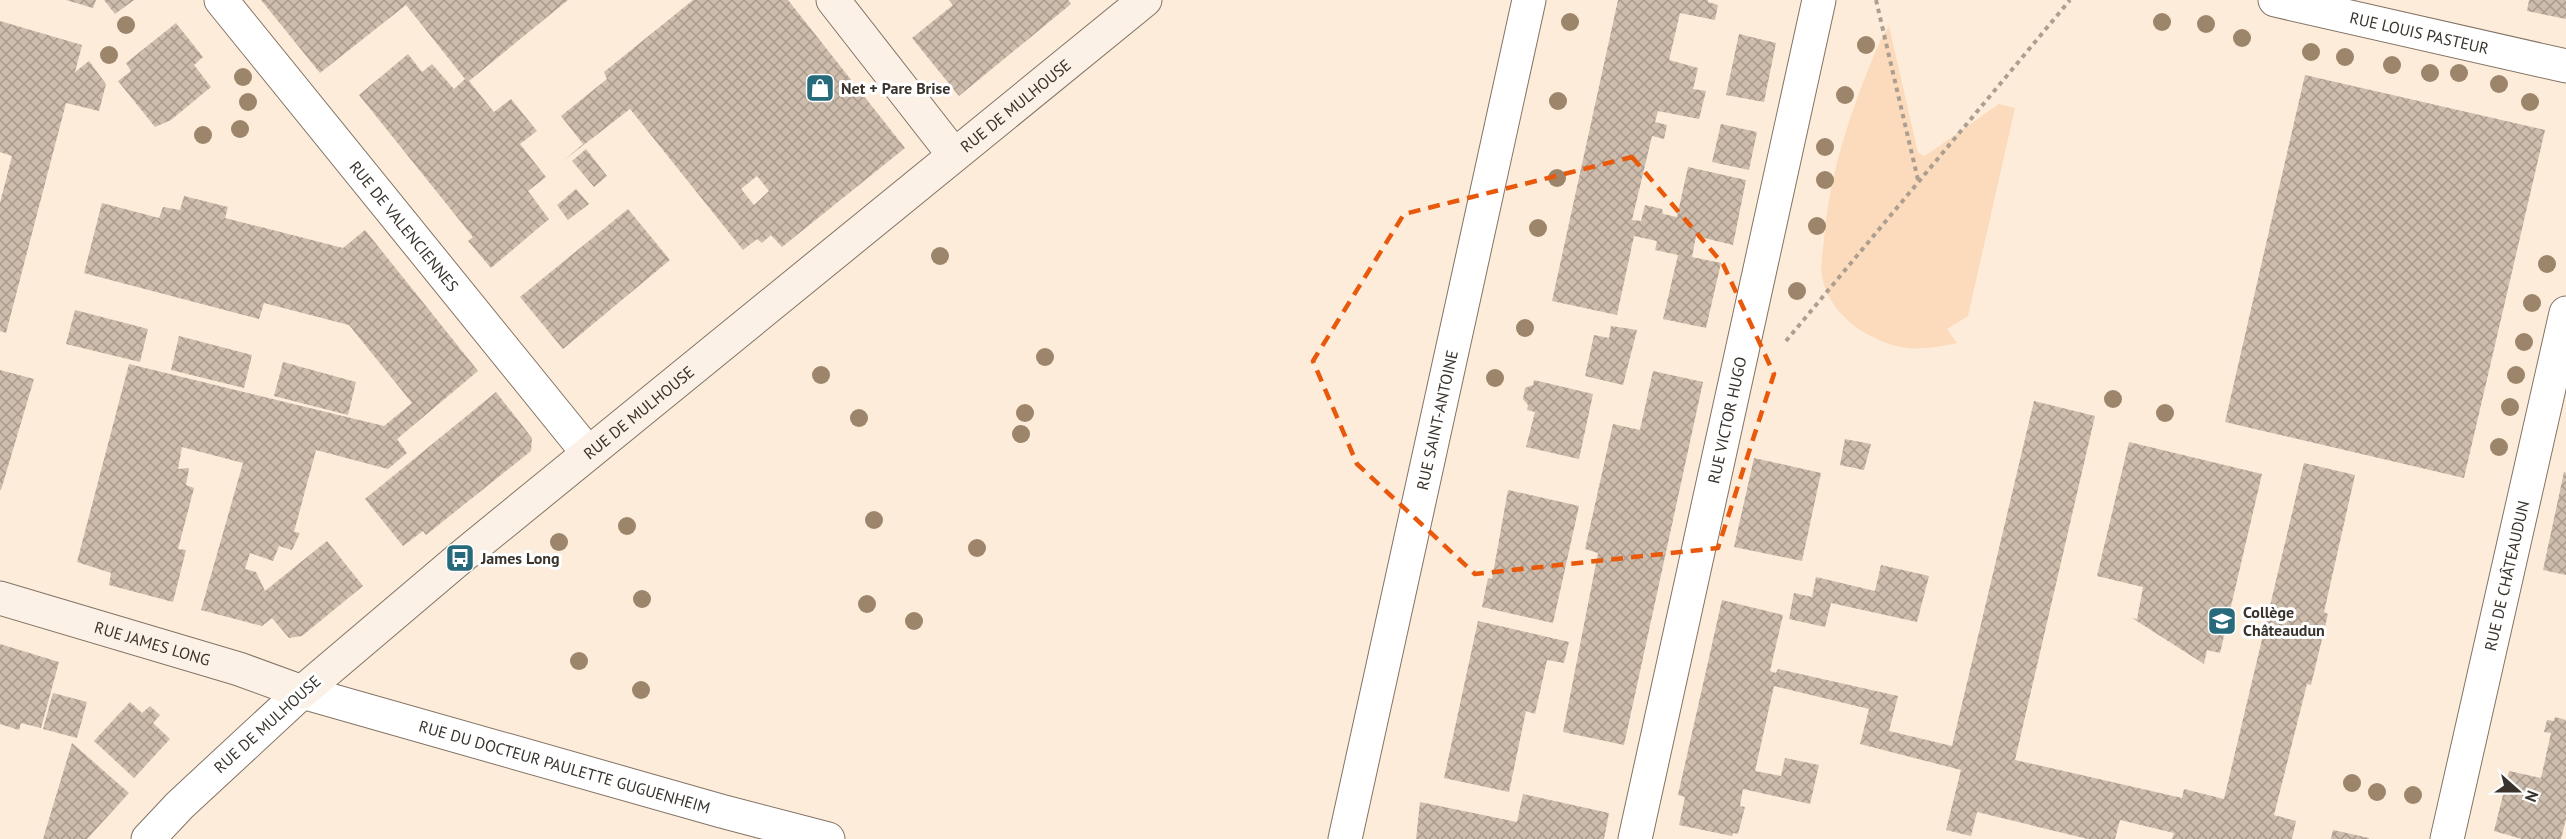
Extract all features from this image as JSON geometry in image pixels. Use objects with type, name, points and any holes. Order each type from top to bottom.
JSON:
[{"type":"main road","points":[[833,0],[954,155]]},
{"type":"main road","name":"RUE DE MULHOUSE","points":[[303,692],[441,573],[1145,0]]},
{"type":"main road","name":"RUE JAMES LONG","points":[[0,598],[239,669],[303,692]]},
{"type":"street","name":"RUE DE VALENCIENNES","points":[[221,0],[588,453]]},
{"type":"street","name":"RUE SAINT-ANTOINE","points":[[1345,839],[1529,0]]},
{"type":"street","name":"RUE VICTOR HUGO","points":[[1635,839],[1819,0]]},
{"type":"street","name":"RUE LOUIS PASTEUR","points":[[2275,0],[2566,66]]},
{"type":"street","name":"RUE DE CHÂTEAUDUN","points":[[2447,839],[2566,313]]},
{"type":"street","name":"RUE DE MULHOUSE","points":[[148,839],[180,805],[303,692]]},
{"type":"street","name":"RUE DU DOCTEUR PAULETTE GUGUENHEIM","points":[[303,692],[710,808],[828,839]]},
{"type":"path","points":[[1876,0],[1918,181]]},
{"type":"path","points":[[1782,345],[2070,0]]},
{"type":"highlighted area","points":[[1632,157],[1723,264],[1774,374],[1718,548],[1475,574],[1357,464],[1313,361],[1404,214]]},
{"type":"shaded area","points":[[1889,26],[1918,153],[1925,156],[1999,104],[2015,108],[1968,316],[1947,329],[1957,343],[1920,348],[1899,347],[1865,333],[1837,309],[1824,285],[1821,272],[1827,213],[1837,162],[1861,88],[1881,39]]},
{"type":"building","points":[[66,0],[96,0],[93,8]]},
{"type":"building","points":[[104,0],[134,0],[115,14]]},
{"type":"building","points":[[261,0],[568,0],[469,81],[494,112],[511,99],[537,131],[520,144],[546,177],[528,191],[549,219],[491,268],[468,241],[473,237],[359,95],[408,54],[422,72],[432,64],[454,89],[465,79],[406,5],[320,73]]},
{"type":"building","points":[[693,0],[788,0],[905,148],[782,247],[771,235],[762,243],[757,239],[743,250],[630,109],[563,161],[583,144],[561,116],[607,79],[604,72]],"holes":[[[757,176],[769,191],[754,205],[741,189]]]},
{"type":"building","points":[[949,0],[1068,0],[1071,4],[959,96],[912,38],[953,5]]},
{"type":"building","points":[[1618,0],[1708,0],[1718,5],[1715,20],[1680,13],[1669,60],[1698,68],[1693,89],[1706,91],[1699,119],[1658,111],[1655,122],[1667,125],[1664,139],[1652,136],[1632,220],[1641,221],[1645,205],[1662,209],[1663,214],[1677,217],[1688,167],[1746,180],[1733,245],[1696,236],[1692,257],[1721,263],[1706,328],[1663,319],[1678,255],[1655,250],[1657,241],[1634,236],[1617,315],[1552,301]]},
{"type":"building","points":[[2529,0],[2566,0],[2566,19],[2527,11]]},
{"type":"building","points":[[0,21],[82,45],[75,72],[89,61],[106,84],[99,111],[66,103],[6,333],[0,331],[0,203],[12,156],[0,152]]},
{"type":"building","points":[[176,23],[203,57],[194,65],[211,87],[171,120],[155,127],[118,81],[131,71],[126,63]]},
{"type":"building","points":[[1739,34],[1776,43],[1764,102],[1726,95]]},
{"type":"building","points":[[2305,75],[2545,130],[2464,478],[2225,422]]},
{"type":"building","points":[[1721,124],[1757,132],[1749,170],[1712,162]]},
{"type":"building","points":[[586,149],[607,176],[594,187],[572,161]]},
{"type":"building","points":[[576,189],[589,204],[568,220],[557,205]]},
{"type":"building","points":[[184,196],[228,207],[225,218],[343,248],[365,230],[478,371],[397,439],[407,453],[388,469],[316,450],[294,532],[300,533],[292,550],[279,546],[273,561],[250,553],[245,569],[256,572],[265,591],[327,541],[363,586],[302,636],[289,638],[272,618],[262,626],[201,610],[243,463],[182,447],[178,469],[189,468],[186,485],[194,488],[178,549],[186,550],[173,602],[109,585],[111,573],[77,562],[129,364],[384,426],[412,403],[349,325],[264,303],[259,319],[84,273],[102,203],[159,218],[163,207],[180,210]]},
{"type":"building","points":[[628,209],[670,260],[563,349],[520,297]]},
{"type":"building","points":[[75,310],[148,329],[140,362],[66,344]]},
{"type":"building","points":[[1611,326],[1637,330],[1623,385],[1585,376],[1594,335],[1609,338]]},
{"type":"building","points":[[179,336],[252,355],[244,388],[171,370]]},
{"type":"building","points":[[283,362],[356,382],[348,415],[274,396]]},
{"type":"building","points":[[0,370],[34,379],[1,490],[0,490]]},
{"type":"building","points":[[1653,371],[1703,382],[1624,745],[1563,732],[1598,553],[1585,549],[1613,424],[1640,430]]},
{"type":"building","points":[[1534,380],[1593,394],[1579,459],[1526,447],[1535,412],[1527,410],[1528,405],[1523,399],[1525,388],[1533,385]]},
{"type":"building","points":[[496,392],[532,438],[531,451],[426,535],[423,531],[403,546],[365,499]]},
{"type":"building","points":[[2034,401],[2095,416],[2015,760],[2182,798],[2184,789],[2224,799],[2304,463],[2355,475],[2324,612],[2328,614],[2311,685],[2307,684],[2274,815],[2296,821],[2292,839],[2172,839],[2174,833],[2120,820],[2115,839],[2088,839],[1977,812],[1971,836],[1946,830],[1961,770],[1860,744],[1869,709],[1774,686],[1755,771],[1781,776],[1785,758],[1819,765],[1810,804],[1743,789],[1740,806],[1745,807],[1738,834],[1733,833],[1732,836],[1679,825],[1685,797],[1678,795],[1722,600],[1783,615],[1770,671],[1776,673],[1778,669],[1898,696],[1889,731],[1952,746]]},
{"type":"building","points":[[1845,439],[1871,444],[1864,470],[1840,465]]},
{"type":"building","points":[[2129,442],[2262,474],[2220,653],[2207,650],[2204,664],[2132,618],[2137,619],[2143,587],[2097,576]]},
{"type":"building","points":[[1754,458],[1821,473],[1802,561],[1734,547]]},
{"type":"building","points":[[2564,472],[2566,473],[2566,575],[2543,570]]},
{"type":"building","points":[[1508,490],[1579,506],[1553,623],[1482,607],[1488,578],[1492,579]]},
{"type":"building","points":[[1881,565],[1929,576],[1917,622],[1831,603],[1825,627],[1789,619],[1794,593],[1812,597],[1816,577],[1875,591]]},
{"type":"building","points":[[1478,621],[1569,642],[1564,663],[1547,660],[1535,714],[1526,711],[1509,792],[1444,778]]},
{"type":"building","points":[[0,644],[59,662],[41,728],[21,723],[19,730],[0,724]]},
{"type":"building","points":[[53,693],[87,702],[77,738],[43,729]]},
{"type":"building","points":[[130,702],[142,713],[150,706],[160,715],[153,723],[170,739],[134,778],[94,741]]},
{"type":"building","points":[[2555,717],[2566,720],[2566,819],[2561,839],[2522,839],[2494,831],[2509,771],[2541,778],[2551,733],[2544,732],[2547,720],[2554,721]]},
{"type":"building","points":[[72,743],[129,793],[87,839],[43,839]]},
{"type":"building","points":[[1523,794],[1609,813],[1604,839],[1416,839],[1420,802],[1517,822]]},
{"type":"building","points":[[2333,830],[2369,838],[2369,839],[2331,839]]},
{"type":"place","name":"Net + Pare Brise","points":[[820,88]]},
{"type":"place","name":"James Long","points":[[460,558]]},
{"type":"place","name":"Collège Châteaudun","points":[[2222,621]]}]
